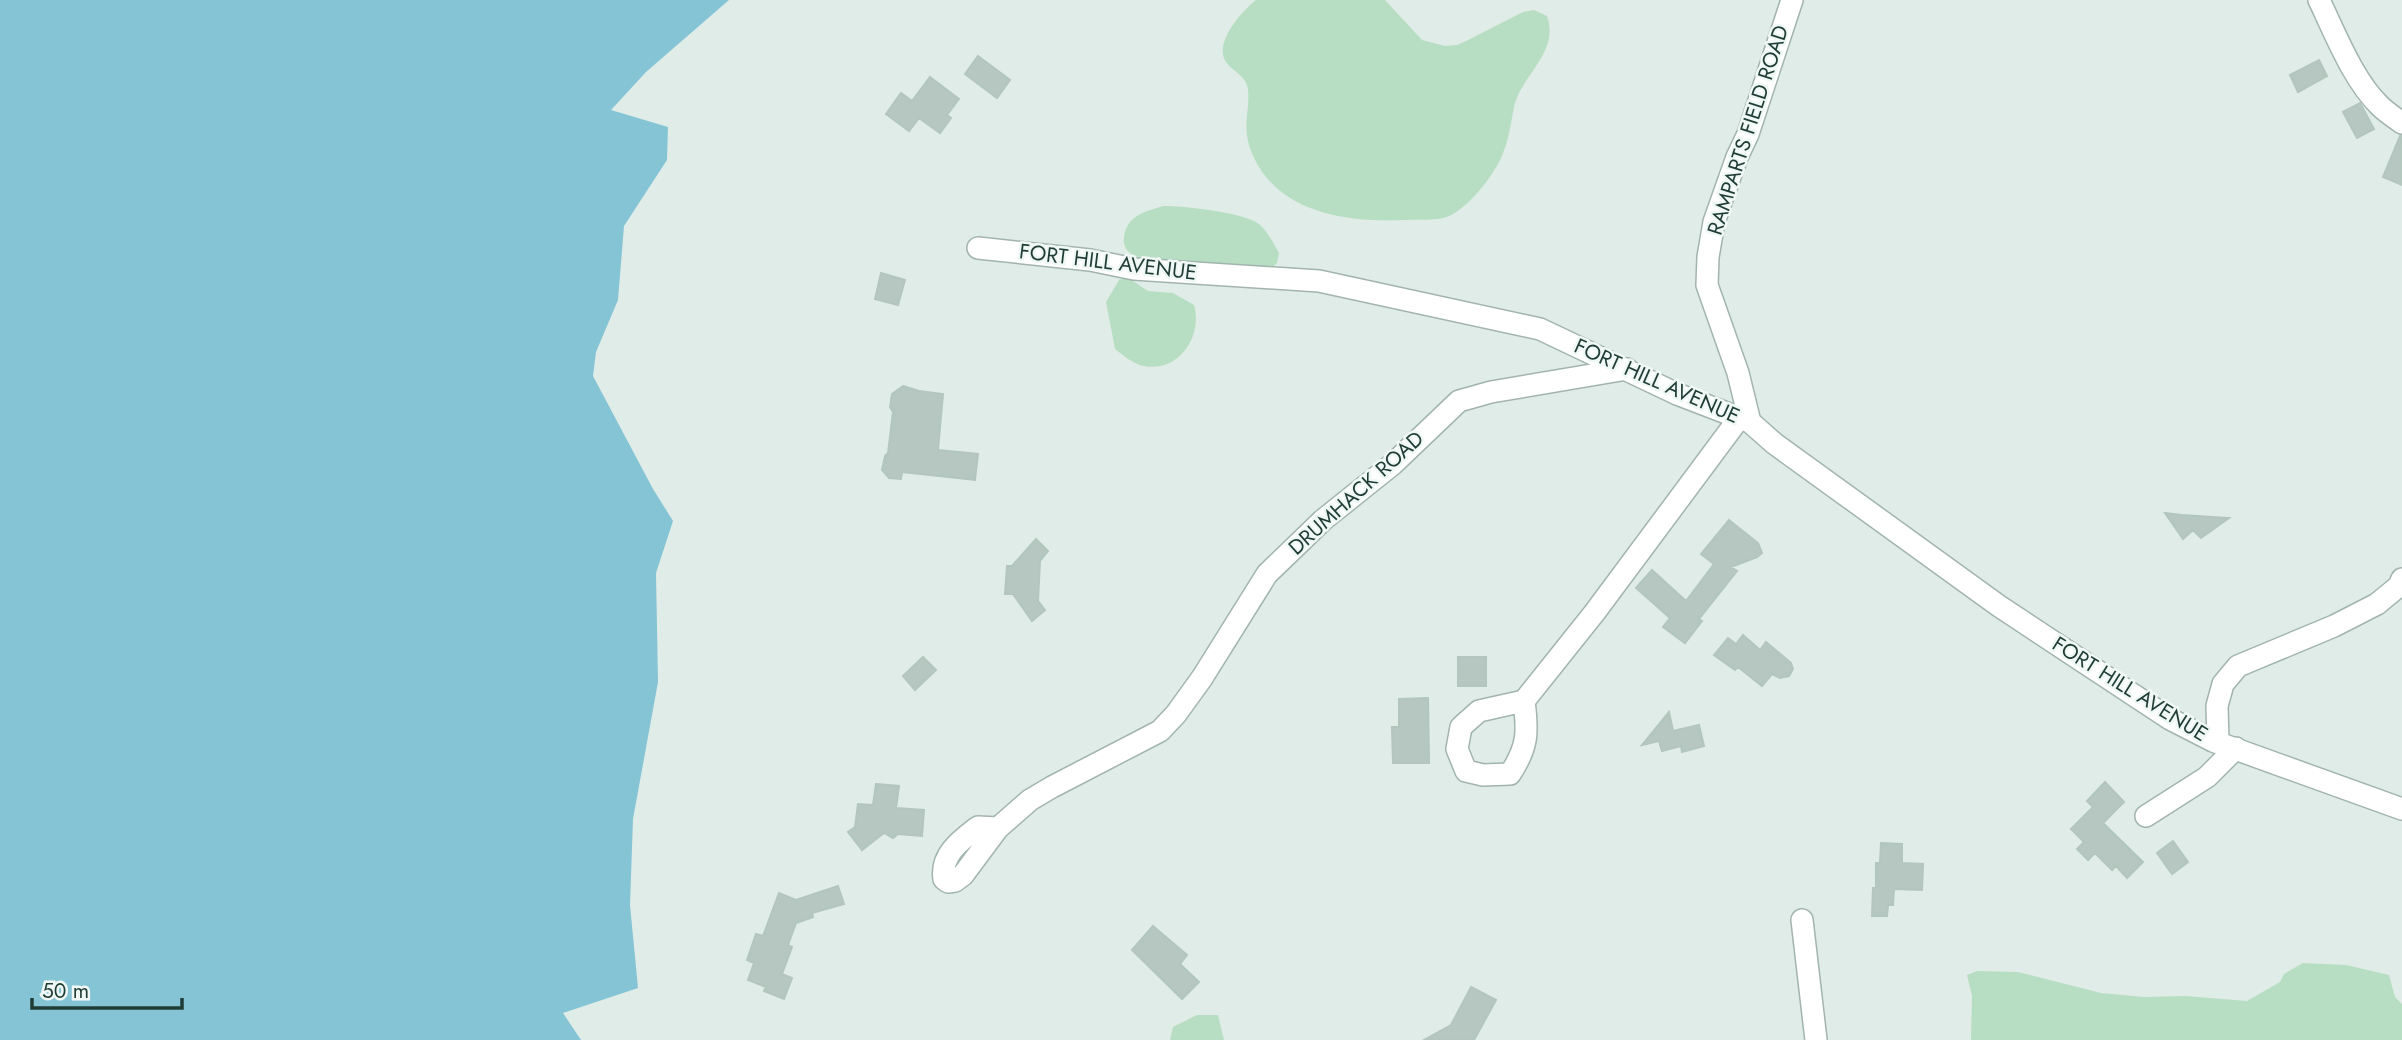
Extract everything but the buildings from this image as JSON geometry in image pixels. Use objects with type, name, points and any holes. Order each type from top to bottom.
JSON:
[{"type":"street","name":"RAMPARTS FIELD ROAD","points":[[1745,419],[1738,373],[1707,285],[1708,257],[1714,222],[1737,156],[1748,134],[1792,0]]},
{"type":"street","points":[[2319,0],[2352,67],[2380,106],[2402,123]]},
{"type":"street","name":"FORT HILL AVENUE","points":[[978,248],[1090,260],[1134,269],[1319,281],[1540,329],[1677,394],[1745,419],[1775,444],[1999,606],[2170,719],[2227,745],[2402,809]]},
{"type":"street","name":"DRUMHACK ROAD","points":[[998,828],[1021,807],[1052,787],[1160,731],[1202,678],[1267,574],[1323,520],[1393,464],[1459,401],[1491,392],[1627,369]]},
{"type":"street","points":[[1524,701],[1745,419]]},
{"type":"street","points":[[2146,816],[2207,778],[2227,745],[2217,706],[2223,684],[2238,666],[2345,621],[2377,604],[2399,586],[2402,579]]},
{"type":"street","points":[[1802,920],[1816,1040]]},
{"type":"green space","points":[[1256,0],[1385,0],[1422,40],[1445,46],[1457,45],[1523,12],[1534,10],[1547,16],[1550,29],[1544,53],[1518,95],[1500,161],[1475,196],[1448,217],[1360,219],[1314,210],[1294,200],[1276,187],[1261,170],[1250,148],[1246,125],[1247,85],[1226,62],[1223,46],[1237,19]]},
{"type":"green space","points":[[1163,206],[1197,208],[1256,222],[1267,232],[1279,253],[1277,263],[1267,272],[1216,269],[1154,262],[1129,252],[1124,237],[1127,226],[1140,214]]},
{"type":"green space","points":[[1127,277],[1148,291],[1173,293],[1194,305],[1195,329],[1191,340],[1178,358],[1168,364],[1157,367],[1140,365],[1115,349],[1106,302],[1119,280]]},
{"type":"green space","points":[[2303,963],[2346,965],[2389,975],[2395,997],[2402,1004],[2402,1040],[1971,1040],[1972,996],[1967,975],[1977,971],[2018,972],[2101,993],[2247,1001],[2280,982],[2284,974]]},
{"type":"green space","points":[[1197,1015],[1218,1015],[1224,1040],[1170,1040],[1173,1027]]},
{"type":"water","points":[[0,0],[729,0],[646,72],[611,110],[668,127],[667,160],[624,226],[618,300],[596,352],[593,376],[673,521],[656,573],[658,682],[633,819],[630,905],[638,988],[563,1013],[581,1040],[0,1040]]}]
